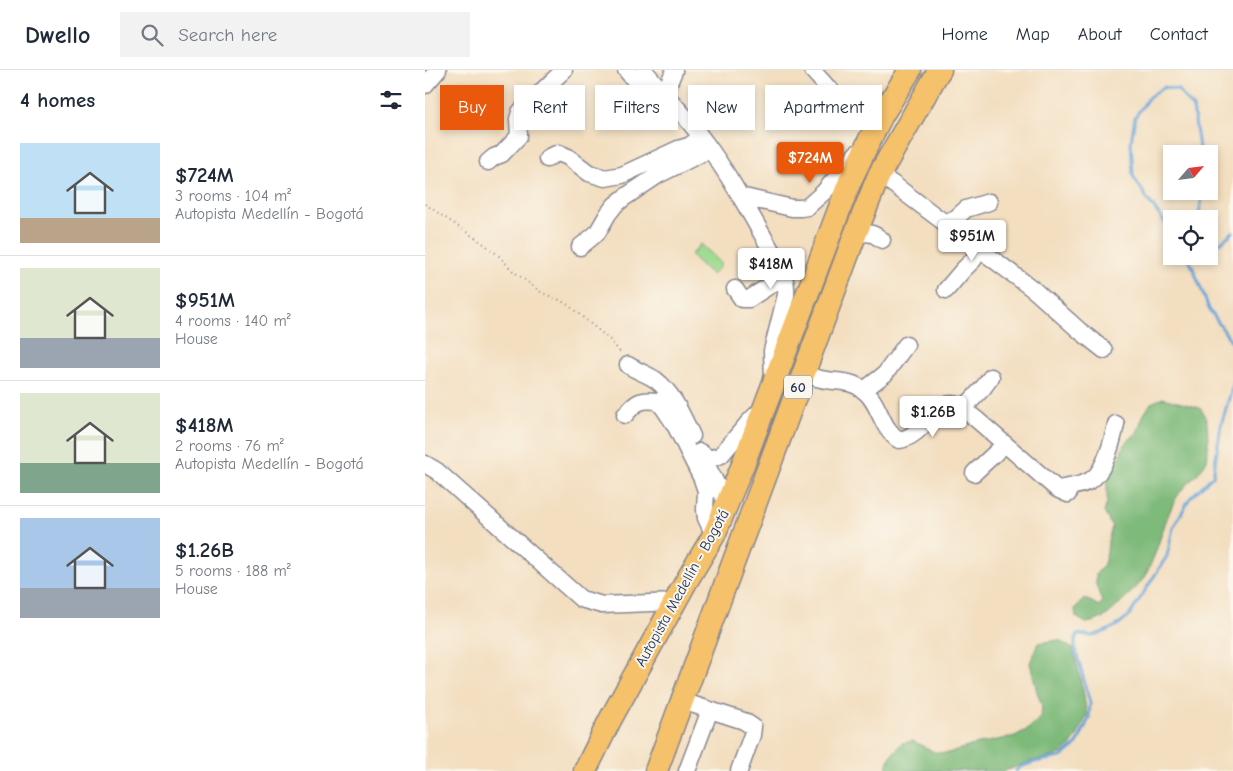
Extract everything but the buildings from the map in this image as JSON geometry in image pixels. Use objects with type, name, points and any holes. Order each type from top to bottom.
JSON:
[{"type":"highway","name":"Autopista Medellín - Bogotá","points":[[882,103],[910,70]]},
{"type":"highway","name":"Autopista Medellín - Bogotá","points":[[656,771],[879,175],[940,70]]},
{"type":"highway","name":"Autopista Medellín - Bogotá","points":[[585,771],[610,720],[714,535],[773,386],[833,223],[869,141],[871,130]]},
{"type":"highway","points":[[591,771],[610,720]]},
{"type":"highway","points":[[647,771],[651,761],[673,726]]},
{"type":"street","points":[[425,86],[437,70]]},
{"type":"street","points":[[488,162],[502,154],[517,139],[519,136],[518,119],[520,112],[564,70]]},
{"type":"street","points":[[626,70],[636,82],[641,81],[647,73],[657,85]]},
{"type":"street","points":[[812,70],[826,85]]},
{"type":"street","points":[[668,85],[674,71]]},
{"type":"street","points":[[678,107],[745,198],[784,276],[787,286],[786,295],[772,351],[773,386]]},
{"type":"street","points":[[745,198],[792,208],[807,207],[824,192],[869,141]]},
{"type":"street","points":[[547,160],[559,153],[568,157],[589,173],[605,178],[622,175],[678,149],[706,143]]},
{"type":"street","points":[[580,247],[597,233],[615,205],[706,143]]},
{"type":"street","points":[[879,175],[1034,290],[1076,332],[1104,350]]},
{"type":"street","points":[[745,198],[762,217]]},
{"type":"street","points":[[944,223],[956,218],[966,209],[989,202]]},
{"type":"street","points":[[855,235],[875,234],[882,240]]},
{"type":"street","points":[[946,290],[973,259],[978,248]]},
{"type":"street","points":[[735,289],[742,299],[749,299],[784,276]]},
{"type":"street","points":[[864,390],[885,374],[906,345]]},
{"type":"street","points":[[628,365],[636,371],[656,380],[681,412],[727,504]]},
{"type":"street","points":[[803,374],[850,384],[864,390],[870,396],[890,433],[899,440],[904,440],[913,435],[945,405],[951,404],[963,409],[1063,491],[1091,481],[1095,477],[1106,458],[1117,424]]},
{"type":"street","points":[[963,409],[991,377]]},
{"type":"street","points":[[625,414],[634,404],[641,401],[657,400],[663,406],[675,425],[702,479],[706,491],[706,518],[714,535]]},
{"type":"street","points":[[700,452],[710,459],[721,455],[749,422],[764,408]]},
{"type":"street","points":[[974,473],[1005,444]]},
{"type":"street","points":[[425,464],[437,470],[581,599],[602,606],[675,602]]},
{"type":"street","points":[[682,701],[744,721],[753,727],[739,771]]},
{"type":"street","points":[[687,771],[710,710]]},
{"type":"path","points":[[425,204],[484,244],[541,293],[558,299],[588,320],[619,350],[628,365]]},
{"type":"green space","points":[[701,244],[722,264],[712,275],[691,255]]},
{"type":"green space","points":[[1163,398],[1200,408],[1206,418],[1207,460],[1201,470],[1178,495],[1173,504],[1143,580],[1109,614],[1086,623],[1076,617],[1075,608],[1084,599],[1099,606],[1102,602],[1096,585],[1096,574],[1104,564],[1112,527],[1104,512],[1107,502],[1107,475],[1119,457],[1125,443],[1137,433],[1143,416],[1151,403]]},
{"type":"green space","points":[[1059,640],[1073,649],[1087,715],[1077,736],[1062,753],[1031,761],[1005,771],[886,771],[890,757],[902,743],[913,741],[934,752],[948,753],[1015,736],[1028,729],[1041,718],[1042,706],[1030,663],[1038,643]]},
{"type":"waterway","points":[[1163,220],[1133,176],[1131,142],[1135,117],[1149,97],[1164,87],[1178,90],[1193,108],[1199,145]]},
{"type":"waterway","points":[[1200,210],[1201,200]]},
{"type":"waterway","points":[[1218,242],[1220,243],[1233,232]]},
{"type":"waterway","points":[[1192,265],[1209,309],[1233,344]]},
{"type":"waterway","points":[[1016,771],[1020,767],[1035,762],[1061,757],[1077,744],[1089,718],[1090,703],[1075,648],[1077,635],[1092,636],[1104,632],[1129,616],[1167,556],[1173,528],[1190,498],[1213,476],[1221,425],[1233,385]]}]
